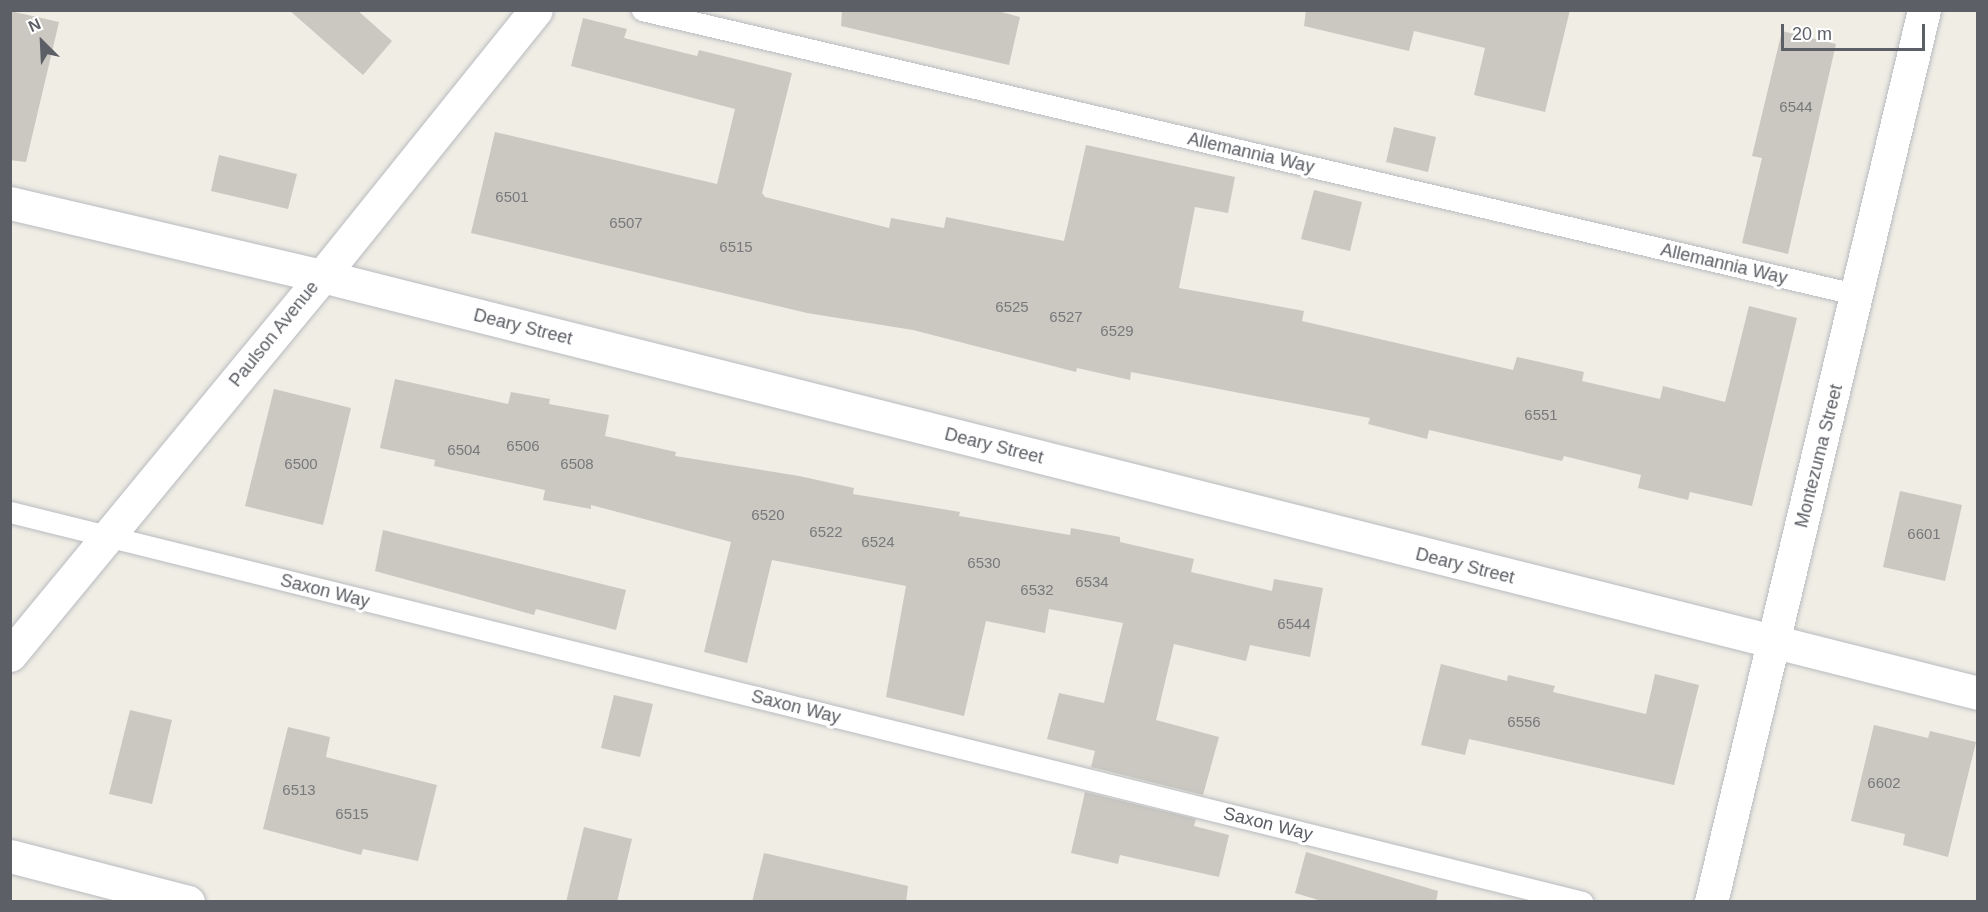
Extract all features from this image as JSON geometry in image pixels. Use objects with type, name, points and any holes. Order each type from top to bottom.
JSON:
[{"type":"street","name":"Paulson Avenue","points":[[10,656],[322,276],[536,10]]},
{"type":"street","name":"Montezuma Street","points":[[1711,902],[1772,643],[1859,296],[1924,10]]},
{"type":"street","name":"Deary Street","points":[[10,202],[322,276],[1977,693]]},
{"type":"street","points":[[10,856],[188,902]]},
{"type":"lane","name":"Allemannia Way","points":[[642,10],[1859,296]]},
{"type":"lane","name":"Saxon Way","points":[[10,512],[1582,902]]},
{"type":"building","points":[[289,10],[357,10],[392,41],[363,75]]},
{"type":"building","points":[[842,10],[994,10],[1020,17],[1009,65],[841,26]]},
{"type":"building","points":[[1306,10],[1570,10],[1545,112],[1474,95],[1485,48],[1414,31],[1409,51],[1304,26]]},
{"type":"building","points":[[10,11],[59,22],[26,162],[10,160]]},
{"type":"building","points":[[583,18],[627,29],[624,38],[697,56],[699,50],[792,73],[762,193],[765,197],[889,228],[891,218],[944,228],[946,217],[1064,241],[1086,145],[1235,177],[1228,213],[1195,207],[1179,288],[1304,311],[1302,321],[1513,370],[1517,357],[1584,372],[1582,381],[1660,399],[1663,386],[1725,402],[1749,306],[1797,318],[1752,506],[1690,492],[1688,500],[1638,488],[1641,475],[1564,456],[1562,461],[1429,430],[1427,439],[1368,424],[1370,418],[1131,372],[1130,380],[1077,368],[1076,372],[913,330],[807,313],[471,233],[495,132],[717,184],[735,109],[571,66]]},
{"type":"building","points":[[1782,31],[1836,44],[1788,254],[1742,243],[1762,158],[1752,156]]},
{"type":"building","points":[[1394,127],[1436,137],[1428,172],[1386,162]]},
{"type":"building","points":[[219,155],[297,174],[288,209],[211,191]]},
{"type":"building","points":[[1314,190],[1362,202],[1350,251],[1301,239]]},
{"type":"building","points":[[395,379],[508,404],[511,392],[550,399],[549,404],[609,415],[605,436],[676,452],[675,456],[799,476],[854,488],[853,494],[960,512],[959,516],[1070,535],[1071,528],[1120,537],[1120,542],[1194,559],[1191,572],[1272,591],[1274,579],[1323,588],[1310,657],[1250,645],[1246,661],[1174,644],[1156,720],[1219,737],[1203,795],[1091,767],[1095,751],[1047,739],[1059,693],[1104,703],[1123,623],[1049,609],[1045,633],[986,621],[964,716],[886,697],[906,586],[772,560],[747,663],[704,652],[731,542],[591,505],[591,509],[543,500],[545,490],[434,466],[435,460],[380,448]]},
{"type":"building","points":[[274,389],[351,408],[323,525],[245,506]]},
{"type":"building","points":[[1900,491],[1962,505],[1945,581],[1883,567]]},
{"type":"building","points":[[383,530],[626,590],[616,630],[536,609],[534,615],[375,571]]},
{"type":"building","points":[[1441,664],[1507,681],[1508,675],[1555,686],[1553,692],[1646,714],[1655,674],[1699,685],[1674,785],[1469,739],[1465,755],[1421,745]]},
{"type":"building","points":[[614,695],[653,704],[640,757],[601,748]]},
{"type":"building","points":[[130,710],[172,720],[152,804],[109,794]]},
{"type":"building","points":[[1874,725],[1928,738],[1930,731],[1976,742],[1948,857],[1903,845],[1905,834],[1851,821]]},
{"type":"building","points":[[288,727],[330,737],[326,757],[437,785],[418,861],[363,849],[361,855],[263,829]]},
{"type":"building","points":[[1085,792],[1196,819],[1194,826],[1229,835],[1219,877],[1120,855],[1118,864],[1071,853]]},
{"type":"building","points":[[584,827],[632,839],[617,902],[566,902]]},
{"type":"building","points":[[1306,852],[1438,891],[1436,902],[1325,902],[1295,893]]},
{"type":"building","points":[[764,853],[908,886],[906,902],[752,902]]}]
